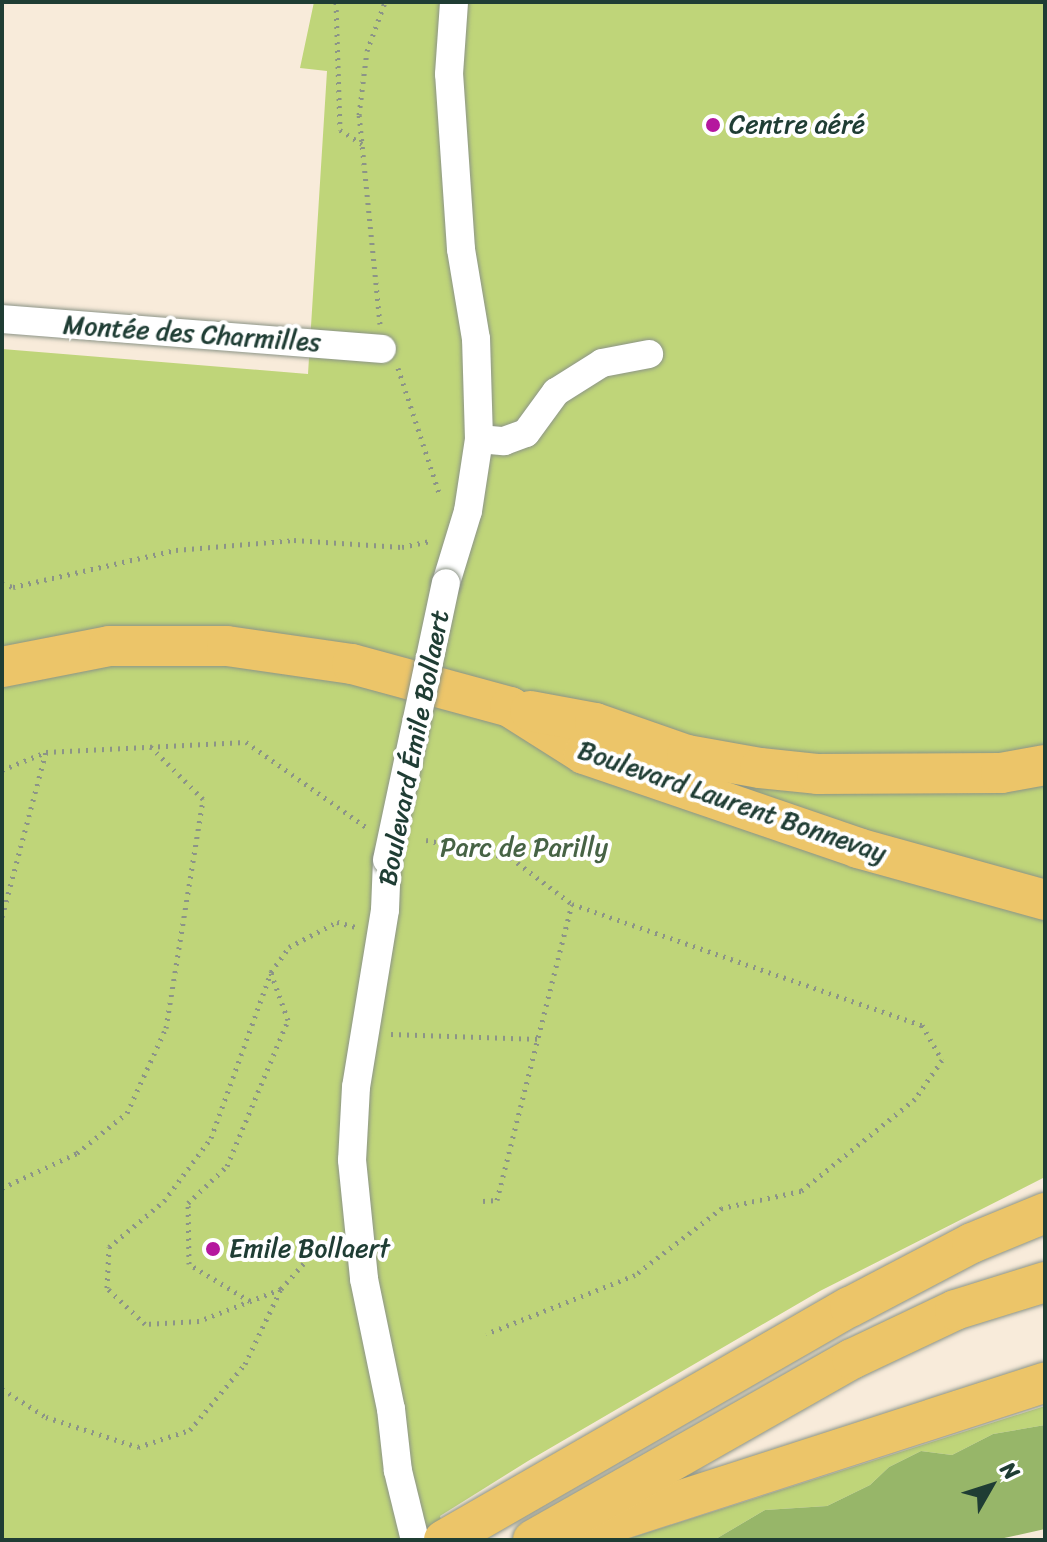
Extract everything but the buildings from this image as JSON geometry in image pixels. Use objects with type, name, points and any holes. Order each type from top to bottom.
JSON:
[{"type":"highway","name":"Boulevard Laurent Bonnevay","points":[[2,667],[109,646],[227,646],[352,664],[510,707],[584,754],[858,848],[1045,900]]},
{"type":"highway","points":[[510,707],[595,723],[687,755],[760,768],[817,774],[986,773],[1045,765]]},
{"type":"highway","points":[[444,1540],[850,1307],[972,1243],[1045,1213]]},
{"type":"highway","points":[[533,1540],[852,1359],[955,1310],[1045,1282]]},
{"type":"highway","points":[[541,1540],[585,1533],[1045,1383]]},
{"type":"street","name":"Boulevard Émile Bollaert","points":[[415,1540],[398,1471],[391,1409],[358,1237],[352,1160],[364,1031],[382,933],[387,860],[446,583],[468,511],[479,439],[476,339],[461,249],[449,74],[454,2]]},
{"type":"street","name":"Montée des Charmilles","points":[[2,319],[382,349]]},
{"type":"street","points":[[479,439],[504,441],[526,433],[556,392],[579,377],[602,363],[649,354]]},
{"type":"path","points":[[336,2],[340,130],[362,144]]},
{"type":"path","points":[[385,2],[367,51],[359,115],[382,349],[401,372],[440,496]]},
{"type":"path","points":[[2,584],[13,587],[176,550],[294,540],[402,547],[442,540]]},
{"type":"path","points":[[2,770],[46,752],[246,742],[368,828]]},
{"type":"path","points":[[2,1188],[77,1153],[127,1113],[166,1028],[203,799],[151,747]]},
{"type":"path","points":[[2,917],[46,752]]},
{"type":"path","points":[[426,840],[511,858],[572,904],[922,1025],[942,1060],[915,1099],[801,1191],[722,1208],[635,1275],[486,1334]]},
{"type":"path","points":[[483,1201],[497,1200],[572,904]]},
{"type":"path","points":[[281,1289],[199,1321],[145,1324],[107,1288],[109,1247],[164,1201],[211,1138],[271,972],[289,947],[337,922],[382,933]]},
{"type":"path","points":[[250,1301],[189,1264],[188,1203],[227,1166],[288,1020],[271,972]]},
{"type":"path","points":[[364,1031],[538,1039]]},
{"type":"path","points":[[2,1389],[46,1417],[138,1447],[190,1430],[245,1364],[281,1289],[321,1244],[358,1237]]},
{"type":"green space","name":"Parc de Parilly","points":[[314,2],[1045,2],[1045,1177],[820,1291],[528,1461],[440,1516],[446,1540],[2,1540],[2,349],[308,374],[327,71],[300,68]]},
{"type":"green space","points":[[1045,1406],[1045,1425],[993,1434],[952,1455],[921,1451],[889,1467],[870,1485],[827,1506],[765,1510],[714,1540],[624,1540]]},
{"type":"green space","points":[[1045,1425],[1045,1529],[995,1540],[714,1540],[765,1510],[827,1506],[870,1485],[889,1467],[921,1451],[952,1455],[993,1434]]},
{"type":"place","name":"Centre aéré","points":[[713,125]]},
{"type":"place","name":"Emile Bollaert","points":[[213,1249]]}]
